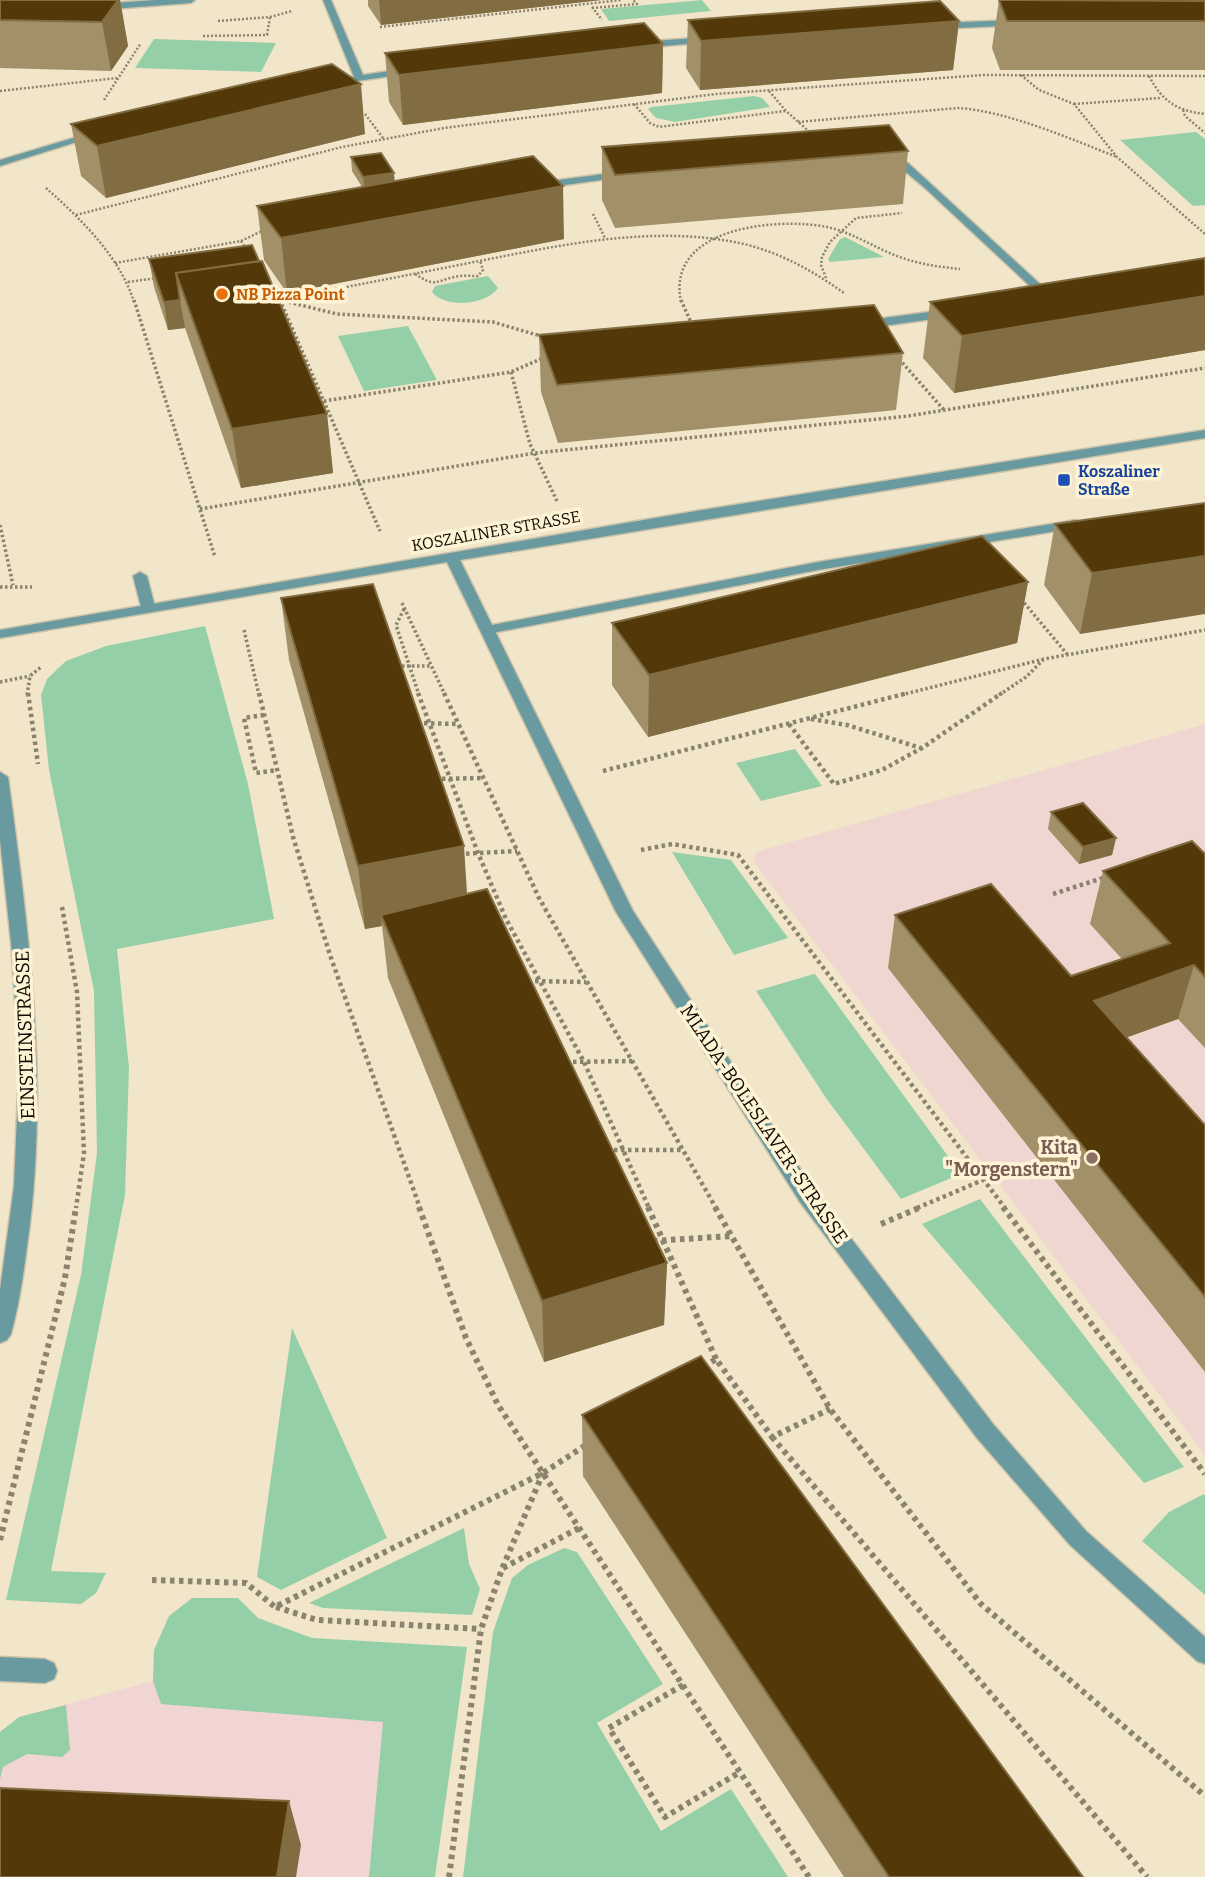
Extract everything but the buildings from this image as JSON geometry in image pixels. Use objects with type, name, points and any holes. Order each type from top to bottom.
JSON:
[{"type":"street","points":[[85,8],[191,0]]},
{"type":"street","points":[[327,0],[359,78]]},
{"type":"street","points":[[943,14],[950,25]]},
{"type":"street","points":[[923,26],[1031,23]]},
{"type":"street","points":[[624,47],[719,39]]},
{"type":"street","points":[[323,85],[423,70]]},
{"type":"street","points":[[0,163],[108,131]]},
{"type":"street","points":[[880,157],[904,165],[1048,297]]},
{"type":"street","points":[[519,188],[640,172]]},
{"type":"street","points":[[844,328],[959,312]]},
{"type":"street","name":"KOSZALINER STRASSE","points":[[0,634],[451,556],[1205,434]]},
{"type":"street","points":[[488,630],[818,566],[1089,522]]},
{"type":"street","name":"MLADA-BOLESLAVER-STRASSE","points":[[451,556],[625,912],[807,1196],[985,1431],[1078,1538],[1194,1646],[1205,1653]]},
{"type":"street","points":[[140,576],[148,607]]},
{"type":"street","name":"EINSTEINSTRASSE","points":[[0,777],[23,948],[30,1100],[23,1206],[0,1334]]},
{"type":"street","points":[[0,1669],[44,1671]]},
{"type":"path","points":[[341,32],[621,0]]},
{"type":"path","points":[[592,8],[637,4],[633,0]]},
{"type":"path","points":[[589,4],[602,20]]},
{"type":"path","points":[[217,21],[270,18],[302,7]]},
{"type":"path","points":[[202,36],[267,35],[270,18]]},
{"type":"path","points":[[83,138],[142,40]]},
{"type":"path","points":[[76,215],[373,140],[444,128],[634,104],[769,90],[983,75],[1205,76]]},
{"type":"path","points":[[1021,75],[1039,90],[1074,104],[1160,98],[1183,110],[1205,114]]},
{"type":"path","points":[[1149,76],[1160,98]]},
{"type":"path","points":[[0,91],[117,78]]},
{"type":"path","points":[[769,90],[786,111],[813,134]]},
{"type":"path","points":[[634,104],[650,123],[659,127],[786,111]]},
{"type":"path","points":[[1074,104],[1117,157],[1205,234]]},
{"type":"path","points":[[798,122],[958,108],[976,109],[1067,136],[1117,157]]},
{"type":"path","points":[[1183,110],[1185,116],[1205,133]]},
{"type":"path","points":[[15,159],[76,215],[116,263],[128,282],[218,564],[240,612],[293,837],[330,956],[466,1338],[498,1405],[809,1877]]},
{"type":"path","points":[[826,278],[821,265],[822,257],[830,242],[856,218],[952,208]]},
{"type":"path","points":[[116,263],[241,242],[275,225]]},
{"type":"path","points":[[699,336],[687,318],[678,293],[680,272],[690,254],[716,238],[738,230],[795,225],[825,226],[843,231],[913,262],[934,267],[1023,275]]},
{"type":"path","points":[[1197,226],[1205,225]]},
{"type":"path","points":[[280,300],[604,238],[670,234],[716,238],[752,246],[826,278],[847,296],[944,410]]},
{"type":"path","points":[[241,242],[249,253]]},
{"type":"path","points":[[414,274],[438,284],[455,276],[478,276],[483,270],[480,261]]},
{"type":"path","points":[[265,276],[280,300],[382,537]]},
{"type":"path","points":[[128,282],[165,277]]},
{"type":"path","points":[[280,300],[337,314],[493,322],[547,337]]},
{"type":"path","points":[[324,401],[510,372],[548,356]]},
{"type":"path","points":[[200,509],[534,453],[908,416],[1205,368]]},
{"type":"path","points":[[510,372],[534,453],[561,508]]},
{"type":"path","points":[[0,525],[13,585]]},
{"type":"path","points":[[388,567],[430,666],[539,898],[830,1409],[981,1604],[1205,1796]]},
{"type":"path","points":[[1019,597],[1068,654]]},
{"type":"path","points":[[404,609],[396,625],[408,666],[478,853],[506,919],[584,1062],[716,1359],[772,1437],[1147,1877]]},
{"type":"path","points":[[562,782],[1044,659],[1205,630]]},
{"type":"path","points":[[789,724],[834,784],[882,769],[922,748],[1026,677],[1044,659]]},
{"type":"path","points":[[0,682],[30,676],[48,661]]},
{"type":"path","points":[[386,666],[430,666]]},
{"type":"path","points":[[30,676],[27,697],[39,770]]},
{"type":"path","points":[[264,715],[244,718],[256,773],[277,770]]},
{"type":"path","points":[[808,719],[847,725],[922,748]]},
{"type":"path","points":[[405,723],[458,724]]},
{"type":"path","points":[[424,780],[484,778]]},
{"type":"path","points":[[598,859],[672,844],[738,855],[1205,1474]]},
{"type":"path","points":[[449,855],[517,850]]},
{"type":"path","points":[[1053,894],[1109,876]]},
{"type":"path","points":[[0,1540],[65,1278],[84,1153],[77,992],[61,901]]},
{"type":"path","points":[[516,981],[587,982]]},
{"type":"path","points":[[556,1062],[632,1061]]},
{"type":"path","points":[[596,1150],[683,1150]]},
{"type":"path","points":[[841,1241],[983,1180]]},
{"type":"path","points":[[650,1241],[733,1236]]},
{"type":"path","points":[[693,1374],[716,1359]]},
{"type":"path","points":[[772,1437],[830,1409]]},
{"type":"path","points":[[275,1607],[543,1473],[589,1443]]},
{"type":"path","points":[[449,1877],[481,1629],[502,1569],[543,1473]]},
{"type":"path","points":[[502,1569],[579,1528]]},
{"type":"path","points":[[152,1580],[246,1583],[275,1607],[317,1620],[481,1629]]},
{"type":"path","points":[[683,1685],[609,1728],[665,1817],[740,1772]]},
{"type":"shaded area","name":"Kita \"Morgenstern\"","points":[[1205,724],[1205,1455],[753,861],[756,852]]},
{"type":"shaded area","points":[[153,1681],[418,1695],[398,1877],[0,1877],[0,1732],[19,1717]]},
{"type":"green space","points":[[702,0],[711,11],[609,21],[601,9]]},
{"type":"green space","points":[[154,39],[276,43],[261,72],[135,68]]},
{"type":"green space","points":[[754,96],[762,98],[770,107],[675,122],[656,118],[648,109],[652,107]]},
{"type":"green space","points":[[1196,132],[1205,139],[1205,205],[1193,206],[1120,140]]},
{"type":"green space","points":[[845,237],[884,257],[830,262],[828,259],[840,239]]},
{"type":"green space","points":[[488,276],[498,288],[492,294],[476,301],[456,303],[432,292],[435,286]]},
{"type":"green space","points":[[408,326],[437,380],[364,391],[338,336]]},
{"type":"green space","points":[[205,626],[248,784],[274,919],[117,949],[129,1068],[125,1195],[51,1571],[106,1573],[96,1593],[81,1604],[6,1600],[81,1275],[97,1153],[94,991],[49,770],[41,695],[47,679],[66,661],[106,646]]},
{"type":"green space","points":[[795,749],[822,786],[761,801],[736,763]]},
{"type":"green space","points":[[672,852],[731,860],[788,938],[734,955]]},
{"type":"green space","points":[[815,974],[961,1174],[901,1199],[826,1098],[756,991]]},
{"type":"green space","points":[[980,1199],[1184,1467],[1144,1483],[922,1224]]},
{"type":"green space","points":[[292,1328],[387,1538],[281,1590],[257,1577]]},
{"type":"green space","points":[[1204,1494],[1205,1595],[1142,1541],[1169,1512]]},
{"type":"green space","points":[[464,1528],[469,1564],[480,1589],[472,1615],[323,1608],[309,1603]]},
{"type":"green space","points":[[564,1548],[577,1552],[663,1684],[597,1723],[661,1831],[731,1789],[788,1877],[463,1877],[493,1632],[512,1578],[528,1565]]},
{"type":"green space","points":[[192,1598],[238,1598],[258,1618],[312,1638],[467,1647],[435,1877],[369,1877],[383,1722],[161,1704],[153,1681],[154,1650],[169,1616]]},
{"type":"green space","points":[[66,1705],[70,1750],[62,1757],[27,1754],[3,1767],[0,1779],[0,1732],[19,1717]]},
{"type":"place","name":"NB Pizza Point","points":[[222,294]]},
{"type":"place","name":"Koszaliner Straße","points":[[1064,480]]},
{"type":"place","name":"Kita \"Morgenstern\"","points":[[1092,1158]]}]
